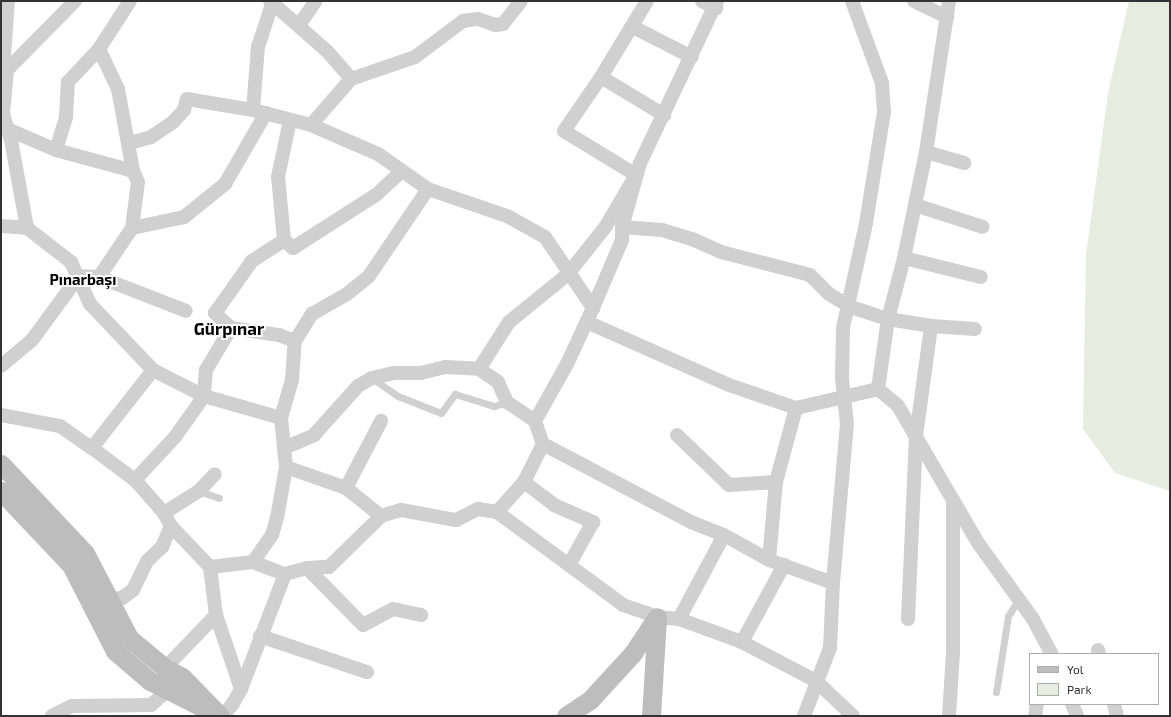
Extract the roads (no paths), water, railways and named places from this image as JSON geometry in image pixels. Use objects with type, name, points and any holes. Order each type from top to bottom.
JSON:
[{"type":"main road","points":[[1,464],[85,553],[130,638],[165,668],[182,677],[221,716]]},
{"type":"main road","points":[[1,491],[71,565],[115,651],[150,681],[221,716]]},
{"type":"main road","points":[[566,716],[590,700],[634,653],[657,616]]},
{"type":"main road","points":[[651,716],[657,616]]},
{"type":"street","points":[[8,1],[4,56],[7,70],[2,113],[7,129],[27,228]]},
{"type":"street","points":[[7,70],[75,1]]},
{"type":"street","points":[[56,150],[66,117],[68,82],[99,49],[130,1]]},
{"type":"street","points":[[299,25],[316,1]]},
{"type":"street","points":[[311,125],[351,79],[415,56],[463,21],[478,19],[495,25],[502,24],[521,1]]},
{"type":"street","points":[[636,174],[564,131],[633,27],[647,1]]},
{"type":"street","points":[[479,369],[510,322],[568,274],[606,226],[636,174],[716,5],[702,1]]},
{"type":"street","points":[[804,716],[816,681],[830,648],[832,583],[847,424],[842,379],[843,328],[866,223],[884,112],[882,83],[852,1]]},
{"type":"street","points":[[914,1],[947,17]]},
{"type":"street","points":[[878,389],[888,318],[904,258],[926,152],[949,1]]},
{"type":"street","points":[[132,228],[184,217],[225,184],[259,111],[258,47],[272,2],[327,51],[351,79]]},
{"type":"street","points":[[633,27],[692,57]]},
{"type":"street","points":[[99,49],[118,89],[130,143],[133,171],[138,182],[132,228],[99,277]]},
{"type":"street","points":[[601,77],[664,115]]},
{"type":"street","points":[[130,143],[151,137],[174,122],[184,110],[187,98],[259,111],[311,125],[378,154],[428,189],[508,216],[545,238],[568,274],[593,308]]},
{"type":"street","points":[[290,120],[278,177],[284,240],[293,248],[376,195],[402,171]]},
{"type":"street","points":[[7,129],[56,150],[133,171]]},
{"type":"street","points":[[926,152],[964,163]]},
{"type":"street","points":[[535,421],[567,364],[587,322],[622,240],[622,227],[636,174]]},
{"type":"street","points":[[253,562],[272,535],[286,467],[281,418],[292,380],[295,341],[312,314],[347,294],[369,276],[428,189]]},
{"type":"street","points":[[915,205],[983,227]]},
{"type":"street","points":[[1,226],[27,228],[71,262],[79,276],[90,304],[153,370],[204,396],[281,418]]},
{"type":"street","points":[[622,227],[662,230],[692,239],[720,252],[810,275],[829,294],[847,305],[888,318],[931,326],[975,329]]},
{"type":"street","points":[[284,240],[252,261],[215,313],[231,328],[279,335],[295,341]]},
{"type":"street","points":[[904,258],[981,278]]},
{"type":"street","points":[[79,276],[99,277],[186,311]]},
{"type":"street","points":[[1,366],[32,340],[79,276]]},
{"type":"street","points":[[587,322],[729,385],[796,408],[878,389]]},
{"type":"street","points":[[908,619],[916,436],[931,326]]},
{"type":"street","points":[[135,480],[175,438],[204,396],[206,370],[231,328]]},
{"type":"street","points":[[284,448],[314,435],[358,386],[372,378],[394,373],[421,373],[444,367],[479,369],[498,382],[507,402],[535,421],[543,444],[691,522],[724,535],[770,560],[832,583]]},
{"type":"street","points":[[92,448],[153,370]]},
{"type":"street","points":[[878,389],[898,406],[978,543],[1019,600],[1051,653]]},
{"type":"street","points":[[770,560],[776,482],[796,408]]},
{"type":"street","points":[[1,415],[60,426],[135,480],[164,513],[171,526],[210,567],[216,614],[241,690]]},
{"type":"street","points":[[346,488],[381,421]]},
{"type":"street","points":[[677,435],[729,485],[776,482]]},
{"type":"street","points":[[497,512],[524,482],[543,444]]},
{"type":"street","points":[[286,467],[346,488],[381,516]]},
{"type":"street","points":[[164,513],[199,491],[215,474]]},
{"type":"street","points":[[524,482],[554,505],[593,522],[569,565]]},
{"type":"street","points":[[949,716],[953,652],[954,500]]},
{"type":"street","points":[[210,567],[253,562],[285,574],[307,568],[329,567],[381,516],[401,510],[456,520],[478,510],[497,512],[624,605],[657,616],[679,619],[742,642],[816,681],[853,716]]},
{"type":"street","points":[[109,599],[122,598],[133,590],[147,561],[162,547],[171,526]]},
{"type":"street","points":[[679,619],[724,535]]},
{"type":"street","points":[[742,642],[784,565]]},
{"type":"street","points":[[307,568],[363,625],[393,609],[421,615]]},
{"type":"street","points":[[221,716],[232,705],[241,690],[260,636],[285,574]]},
{"type":"street","points":[[165,668],[216,614]]},
{"type":"street","points":[[260,636],[367,672]]},
{"type":"street","points":[[52,716],[72,706],[151,705],[168,690]]},
{"type":"street","points":[[1035,716],[1037,705]]},
{"type":"street","points":[[1072,705],[1077,716]]},
{"type":"street","points":[[1114,705],[1117,716]]},
{"type":"lane","points":[[372,378],[398,396],[441,413],[455,394],[494,406],[507,402]]},
{"type":"lane","points":[[199,491],[218,498]]},
{"type":"lane","points":[[996,692],[1008,616],[1019,600]]},
{"type":"district","name":"Pınarbaşı","points":[[83,280]]},
{"type":"district","name":"Gürpınar","points":[[229,329]]}]
